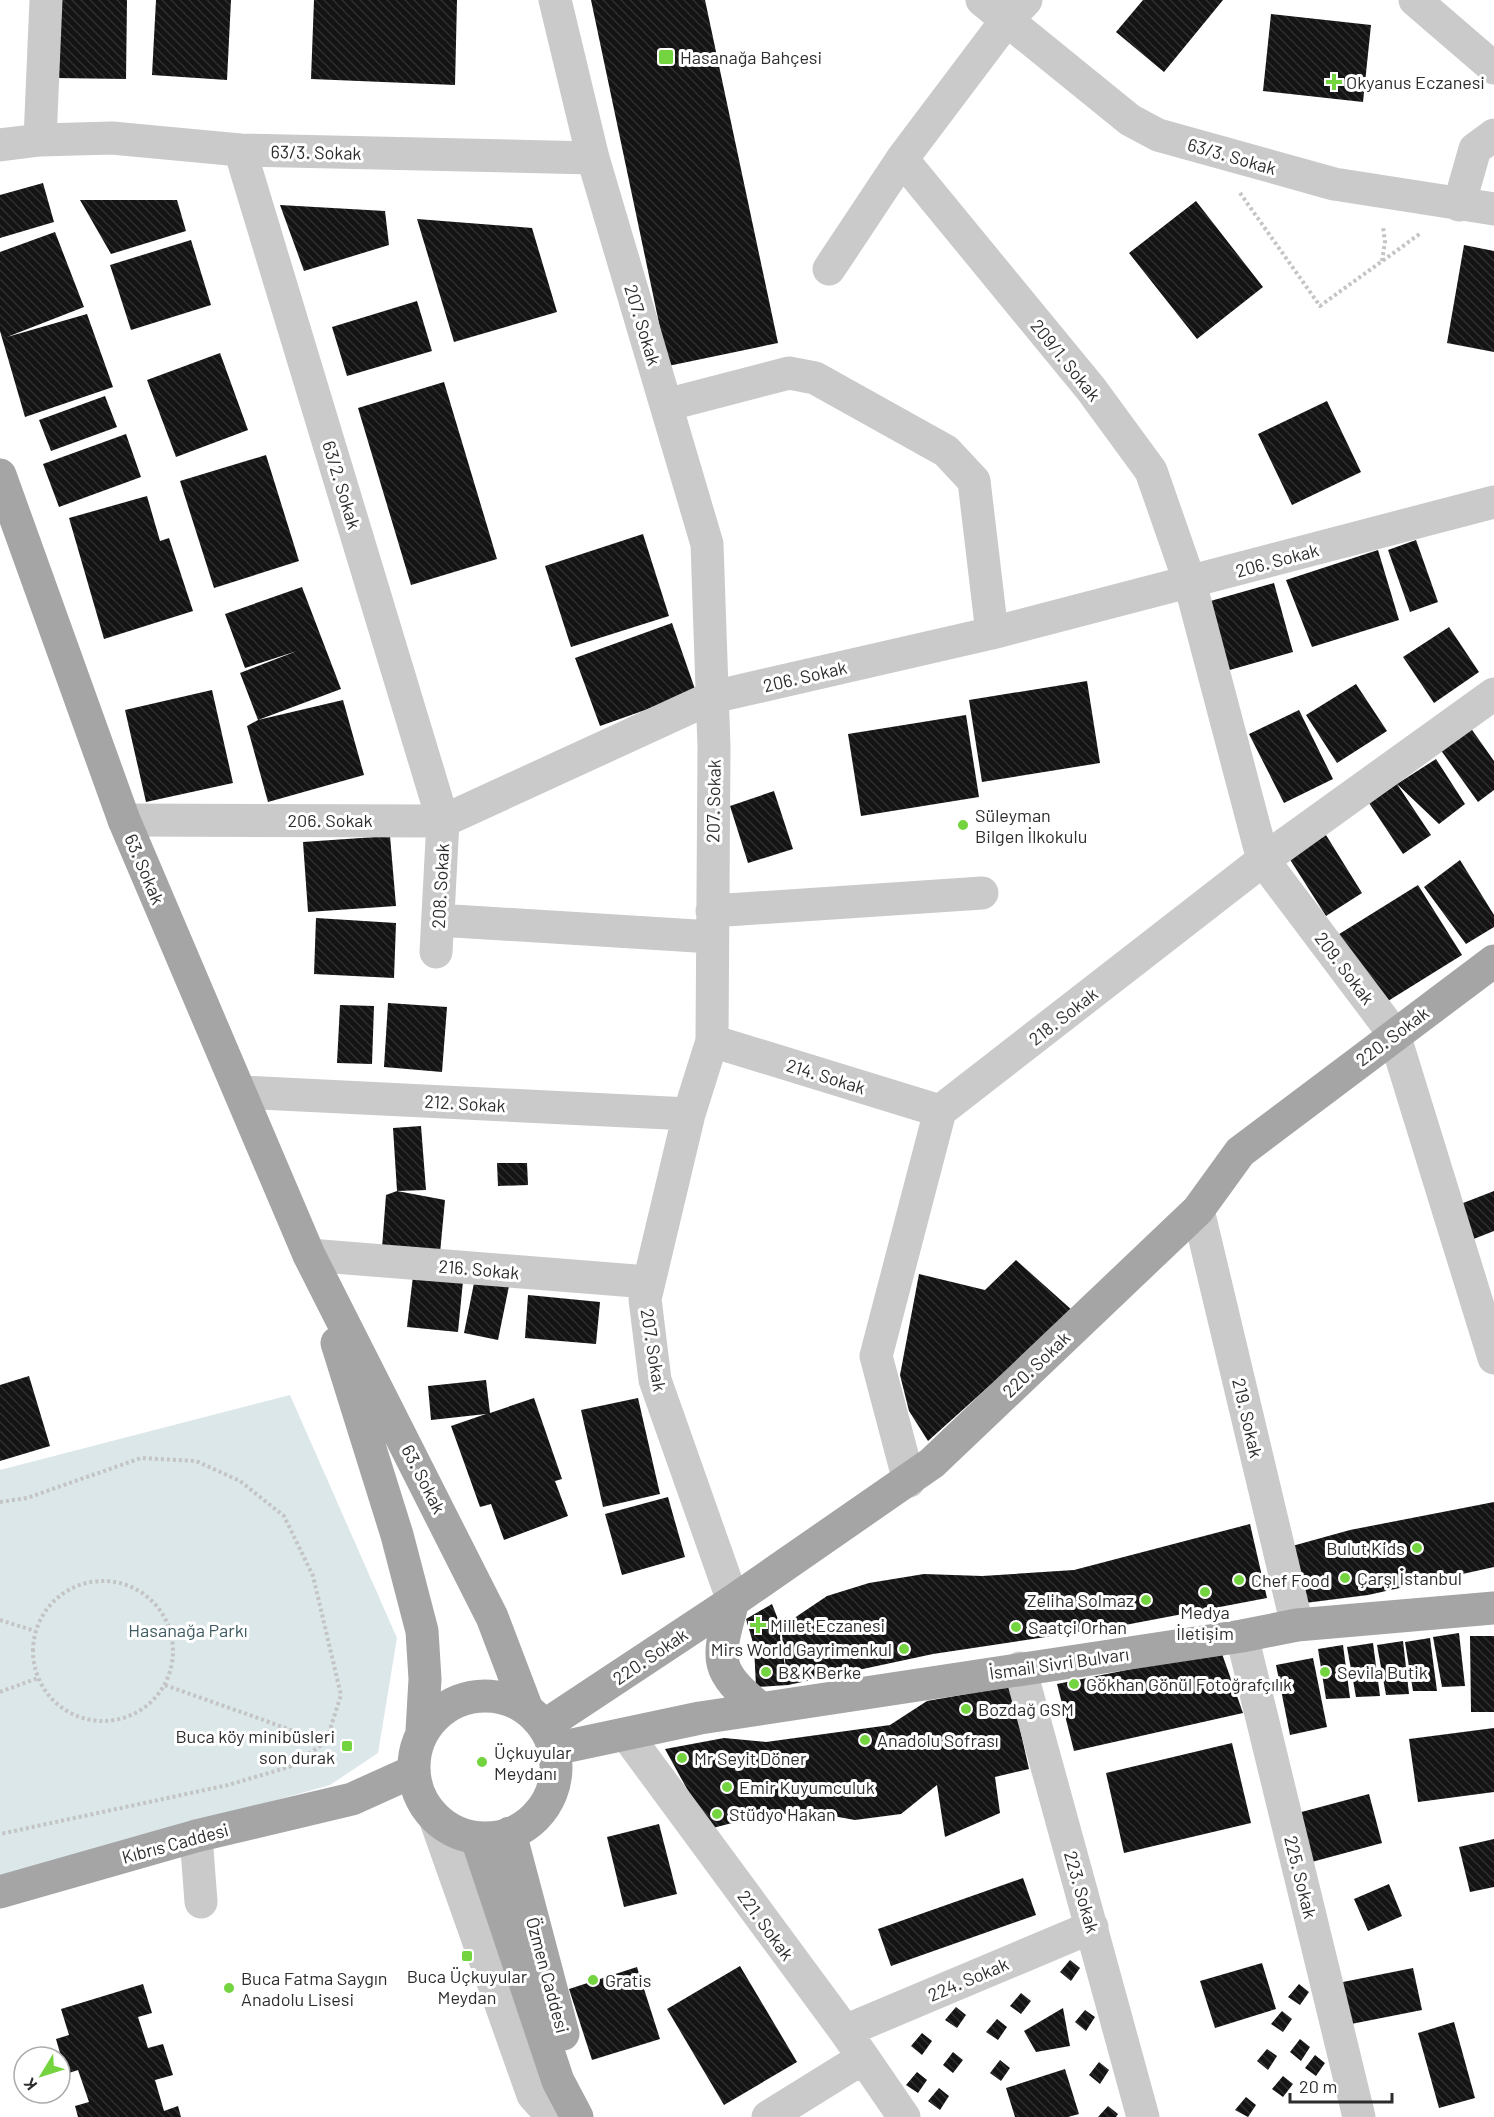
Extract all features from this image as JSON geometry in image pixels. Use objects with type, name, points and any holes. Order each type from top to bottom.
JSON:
[{"type":"main road","name":"63. Sokak","points":[[0,475],[124,820],[242,1092],[309,1255],[492,1617],[542,1728]]},
{"type":"main road","name":"220. Sokak","points":[[542,1728],[733,1601],[932,1463],[1198,1210],[1240,1152],[1494,961]]},
{"type":"main road","name":"63. Sokak","points":[[309,1255],[397,1535],[422,1631],[425,1678],[422,1731]]},
{"type":"main road","points":[[733,1601],[721,1648],[724,1669],[734,1687],[760,1708]]},
{"type":"main road","name":"İsmail Sivri Bulvarı","points":[[542,1728],[626,1734],[760,1708],[1242,1636],[1297,1625],[1494,1608]]},
{"type":"main road","points":[[490,1696],[506,1699],[542,1728],[556,1772],[552,1794],[539,1814],[521,1829],[477,1839],[460,1834],[431,1813],[414,1771],[422,1731],[437,1713],[458,1700],[490,1696]]},
{"type":"main road","name":"Kıbrıs Caddesi","points":[[0,1892],[196,1836],[352,1799],[414,1771]]},
{"type":"main road","name":"Kıbrıs Caddesi","points":[[352,1799],[431,1813]]},
{"type":"main road","name":"Özmen Caddesi","points":[[510,1833],[585,2117]]},
{"type":"main road","points":[[477,1839],[558,2081],[577,2117]]},
{"type":"street","points":[[40,140],[46,0]]},
{"type":"street","name":"207. Sokak","points":[[555,0],[593,158],[707,544],[712,697],[712,1041],[689,1114],[645,1299],[655,1380],[733,1601]]},
{"type":"street","points":[[1415,0],[1494,68]]},
{"type":"street","points":[[829,269],[1005,7]]},
{"type":"street","name":"63/3. Sokak","points":[[1005,7],[1130,120],[1158,135],[1334,184],[1494,209]]},
{"type":"street","points":[[1459,205],[1475,149],[1494,135]]},
{"type":"street","name":"63/3. Sokak","points":[[0,145],[40,140],[112,138],[240,150],[593,158]]},
{"type":"street","name":"63/2. Sokak","points":[[240,150],[443,821]]},
{"type":"street","name":"209/1. Sokak","points":[[902,159],[1090,389],[1151,471],[1190,583]]},
{"type":"street","points":[[666,405],[789,374],[815,378],[946,452],[974,482],[992,633]]},
{"type":"street","name":"206. Sokak","points":[[124,820],[443,821],[712,697],[992,633],[1494,502]]},
{"type":"street","name":"209. Sokak","points":[[1190,583],[1263,860],[1394,1034],[1494,1358]]},
{"type":"street","name":"218. Sokak","points":[[940,1111],[1263,860],[1494,694]]},
{"type":"street","name":"208. Sokak","points":[[443,821],[437,936],[712,924]]},
{"type":"street","points":[[712,924],[982,893]]},
{"type":"street","name":"214. Sokak","points":[[712,1041],[940,1111]]},
{"type":"street","name":"212. Sokak","points":[[242,1092],[689,1114]]},
{"type":"street","points":[[909,1481],[876,1356],[940,1111]]},
{"type":"street","name":"219. Sokak","points":[[1198,1210],[1297,1625]]},
{"type":"street","name":"216. Sokak","points":[[309,1255],[648,1282]]},
{"type":"street","name":"225. Sokak","points":[[1242,1636],[1359,2117]]},
{"type":"street","name":"223. Sokak","points":[[1020,1668],[1143,2117]]},
{"type":"street","name":"221. Sokak","points":[[626,1734],[844,2031],[904,2117]]},
{"type":"street","points":[[431,1813],[533,2095],[553,2117]]},
{"type":"street","points":[[196,1836],[201,1902]]},
{"type":"street","name":"224. Sokak","points":[[844,2031],[1092,1927]]},
{"type":"street","points":[[768,2117],[863,2058]]},
{"type":"path","points":[[1209,148],[1320,306],[1459,205]]},
{"type":"path","points":[[0,1502],[27,1498],[141,1458],[196,1461],[240,1481],[284,1516],[313,1576],[341,1695],[326,1742],[289,1767],[228,1785],[0,1834]]},
{"type":"path","points":[[107,1581],[130,1587],[150,1599],[165,1618],[172,1640],[173,1663],[165,1685],[152,1702],[133,1716],[111,1721],[88,1720],[67,1712],[49,1697],[38,1677],[33,1655],[35,1631],[46,1610],[63,1594],[84,1583],[107,1581]]},
{"type":"path","points":[[0,1620],[35,1631]]},
{"type":"path","points":[[0,1692],[38,1677]]},
{"type":"path","points":[[165,1685],[326,1742]]},
{"type":"green space","name":"Hasanağa Parkı","points":[[290,1395],[397,1638],[378,1753],[330,1785],[0,1877],[0,1470]]},
{"type":"building","points":[[57,0],[127,0],[126,79],[55,78]]},
{"type":"building","points":[[156,0],[231,0],[227,80],[152,75]]},
{"type":"building","points":[[314,0],[457,0],[455,85],[311,79]]},
{"type":"building","points":[[591,0],[705,0],[778,343],[668,366]]},
{"type":"building","points":[[1143,0],[1223,0],[1164,72],[1116,32]]},
{"type":"building","points":[[1271,14],[1371,25],[1363,102],[1263,91]]},
{"type":"building","points":[[43,183],[54,222],[0,238],[0,195]]},
{"type":"building","points":[[80,200],[177,200],[186,231],[111,254]]},
{"type":"building","points":[[1196,201],[1263,287],[1197,339],[1129,253]]},
{"type":"building","points":[[280,205],[385,211],[389,245],[304,271]]},
{"type":"building","points":[[417,219],[532,228],[557,312],[454,342]]},
{"type":"building","points":[[55,232],[84,307],[7,337],[87,314],[113,387],[25,417],[0,331],[0,252]]},
{"type":"building","points":[[191,240],[211,305],[131,330],[110,265]]},
{"type":"building","points":[[1464,245],[1494,251],[1494,352],[1447,343]]},
{"type":"building","points":[[417,301],[432,351],[347,376],[332,327]]},
{"type":"building","points":[[220,353],[248,430],[176,457],[147,380]]},
{"type":"building","points":[[444,382],[497,559],[411,585],[358,408]]},
{"type":"building","points":[[105,396],[117,427],[51,451],[39,420]]},
{"type":"building","points":[[1327,401],[1361,472],[1292,505],[1258,434]]},
{"type":"building","points":[[126,434],[141,477],[59,507],[43,464]]},
{"type":"building","points":[[266,455],[299,561],[214,588],[180,481]]},
{"type":"building","points":[[147,496],[160,541],[169,538],[193,611],[104,639],[69,518]]},
{"type":"building","points":[[643,534],[669,616],[571,647],[545,566]]},
{"type":"building","points":[[1416,540],[1438,602],[1410,612],[1388,550]]},
{"type":"building","points":[[1378,550],[1399,620],[1312,647],[1286,580]]},
{"type":"building","points":[[1274,583],[1293,652],[1226,671],[1207,602]]},
{"type":"building","points":[[302,587],[341,689],[258,720],[240,673],[297,651],[245,668],[225,614]]},
{"type":"building","points":[[672,623],[696,692],[600,726],[575,658]]},
{"type":"building","points":[[1449,627],[1479,672],[1434,703],[1403,657]]},
{"type":"building","points":[[1087,681],[1100,763],[982,782],[969,700]]},
{"type":"building","points":[[1356,684],[1387,731],[1337,763],[1306,715]]},
{"type":"building","points":[[212,690],[233,783],[146,802],[125,710]]},
{"type":"building","points":[[343,700],[364,775],[268,802],[247,726],[258,720]]},
{"type":"building","points":[[1299,710],[1333,779],[1284,803],[1249,734]]},
{"type":"building","points":[[966,715],[979,797],[861,816],[848,734]]},
{"type":"building","points":[[1470,727],[1494,761],[1494,790],[1478,802],[1440,749]]},
{"type":"building","points":[[1436,759],[1465,804],[1439,824],[1397,784]]},
{"type":"building","points":[[1397,784],[1431,835],[1403,854],[1369,803]]},
{"type":"building","points":[[774,791],[793,849],[748,863],[730,806]]},
{"type":"building","points":[[1326,835],[1362,893],[1326,916],[1289,858]]},
{"type":"building","points":[[390,836],[396,906],[308,912],[303,842]]},
{"type":"building","points":[[1460,860],[1494,915],[1494,927],[1466,944],[1424,887]]},
{"type":"building","points":[[1418,885],[1462,955],[1380,1006],[1336,936]]},
{"type":"building","points":[[316,918],[396,923],[394,978],[314,974]]},
{"type":"building","points":[[388,1003],[447,1007],[442,1072],[384,1067]]},
{"type":"building","points":[[340,1005],[374,1006],[372,1064],[337,1063]]},
{"type":"building","points":[[421,1126],[426,1190],[397,1191],[393,1128]]},
{"type":"building","points":[[497,1163],[527,1163],[528,1185],[498,1186]]},
{"type":"building","points":[[397,1191],[445,1200],[440,1253],[382,1248],[386,1195]]},
{"type":"building","points":[[1494,1191],[1494,1231],[1471,1240],[1458,1205]]},
{"type":"building","points":[[1016,1260],[1073,1311],[928,1441],[909,1411],[900,1375],[919,1274],[985,1290]]},
{"type":"building","points":[[413,1276],[463,1281],[458,1332],[407,1327]]},
{"type":"building","points":[[475,1278],[509,1286],[498,1340],[464,1333]]},
{"type":"building","points":[[528,1295],[600,1302],[596,1344],[525,1338]]},
{"type":"building","points":[[29,1376],[50,1446],[0,1461],[0,1385]]},
{"type":"building","points":[[486,1380],[490,1413],[534,1398],[562,1479],[555,1481],[568,1516],[504,1540],[491,1504],[480,1507],[451,1426],[486,1414],[431,1420],[428,1386]]},
{"type":"building","points":[[638,1398],[660,1494],[603,1507],[581,1410]]},
{"type":"building","points":[[668,1497],[685,1557],[622,1575],[605,1514]]},
{"type":"building","points":[[1494,1502],[1494,1567],[1368,1595],[1297,1604],[1285,1548],[1350,1530]]},
{"type":"building","points":[[1250,1524],[1267,1598],[1125,1625],[933,1654],[788,1685],[756,1687],[754,1646],[746,1619],[772,1604],[781,1627],[827,1596],[869,1583],[924,1574],[982,1576],[1074,1570]],"holes":[[[781,1627],[787,1677],[780,1638]]]},
{"type":"building","points":[[1459,1633],[1465,1686],[1442,1687],[1433,1637]]},
{"type":"building","points":[[1470,1636],[1494,1636],[1494,1712],[1471,1712]]},
{"type":"building","points":[[1430,1638],[1437,1691],[1413,1691],[1405,1642]]},
{"type":"building","points":[[1403,1641],[1409,1694],[1386,1695],[1377,1645]]},
{"type":"building","points":[[1373,1643],[1380,1696],[1356,1697],[1347,1647]]},
{"type":"building","points":[[1343,1645],[1350,1698],[1326,1699],[1318,1649]]},
{"type":"building","points":[[1221,1651],[1243,1713],[1074,1751],[1057,1684]]},
{"type":"building","points":[[1313,1658],[1327,1727],[1290,1735],[1276,1665]]},
{"type":"building","points":[[1009,1680],[1029,1769],[995,1777],[1000,1813],[945,1837],[937,1785],[901,1814],[855,1820],[811,1812],[759,1816],[709,1829],[665,1749],[724,1738],[766,1742],[890,1725],[927,1701],[978,1692]]},
{"type":"building","points":[[1494,1728],[1494,1792],[1418,1802],[1409,1739]]},
{"type":"building","points":[[1232,1743],[1251,1823],[1124,1853],[1106,1773]]},
{"type":"building","points":[[1369,1794],[1382,1843],[1308,1863],[1294,1814]]},
{"type":"building","points":[[659,1824],[677,1894],[624,1907],[607,1837]]},
{"type":"building","points":[[1494,1839],[1494,1887],[1470,1892],[1459,1847]]},
{"type":"building","points":[[1023,1878],[1036,1915],[891,1966],[878,1929]]},
{"type":"building","points":[[1389,1884],[1402,1916],[1368,1931],[1354,1899]]},
{"type":"building","points":[[1070,1960],[1080,1968],[1071,1981],[1060,1972]]},
{"type":"building","points":[[1262,1963],[1276,2009],[1215,2028],[1200,1981]]},
{"type":"building","points":[[740,1966],[797,2062],[724,2105],[667,2009]]},
{"type":"building","points":[[637,1967],[660,2039],[592,2060],[569,1989]]},
{"type":"building","points":[[1413,1968],[1422,2010],[1346,2025],[1338,1983]]},
{"type":"building","points":[[143,1984],[152,2013],[138,2017],[148,2048],[163,2044],[173,2075],[155,2080],[164,2111],[178,2106],[181,2117],[78,2117],[75,2106],[89,2102],[78,2070],[72,2072],[72,2045],[58,2045],[56,2039],[69,2035],[61,2009]]},
{"type":"building","points":[[1299,1984],[1309,1992],[1300,2005],[1288,1997]]},
{"type":"building","points":[[1021,1993],[1031,2001],[1021,2014],[1010,2006]]},
{"type":"building","points":[[956,2007],[966,2015],[957,2028],[945,2020]]},
{"type":"building","points":[[1063,2008],[1070,2046],[1036,2052],[1024,2031]]},
{"type":"building","points":[[1085,2010],[1095,2017],[1086,2031],[1075,2022]]},
{"type":"building","points":[[1282,2011],[1292,2019],[1283,2032],[1271,2024]]},
{"type":"building","points":[[997,2019],[1007,2027],[998,2040],[986,2032]]},
{"type":"building","points":[[1454,2022],[1475,2098],[1439,2108],[1418,2033]]},
{"type":"building","points":[[922,2033],[932,2041],[922,2055],[911,2046]]},
{"type":"building","points":[[1300,2039],[1310,2047],[1301,2061],[1290,2052]]},
{"type":"building","points":[[1267,2049],[1277,2056],[1268,2070],[1257,2061]]},
{"type":"building","points":[[953,2052],[963,2060],[953,2073],[943,2065]]},
{"type":"building","points":[[1315,2055],[1325,2063],[1316,2076],[1305,2068]]},
{"type":"building","points":[[1000,2060],[1010,2068],[1001,2081],[990,2073]]},
{"type":"building","points":[[1099,2062],[1109,2070],[1100,2084],[1089,2075]]},
{"type":"building","points":[[1065,2069],[1079,2114],[1068,2117],[1015,2117],[1006,2088]]},
{"type":"building","points":[[917,2072],[927,2080],[918,2093],[906,2085]]},
{"type":"building","points":[[1283,2076],[1293,2084],[1283,2097],[1272,2089]]},
{"type":"building","points":[[939,2088],[949,2096],[940,2110],[928,2101]]},
{"type":"building","points":[[1246,2097],[1256,2105],[1248,2117],[1235,2110]]},
{"type":"building","points":[[1108,2106],[1118,2114],[1116,2117],[1098,2117]]},
{"type":"place","name":"Hasanağa Bahçesi","points":[[666,57]]},
{"type":"place","name":"Okyanus Eczanesi","points":[[1334,82]]},
{"type":"place","name":"Süleyman Bilgen İlkokulu","points":[[963,825]]},
{"type":"place","name":"Bulut Kids","points":[[1417,1548]]},
{"type":"place","name":"Çarşı İstanbul","points":[[1345,1578]]},
{"type":"place","name":"Chef Food","points":[[1239,1580]]},
{"type":"place","name":"Medya İletişim","points":[[1205,1592]]},
{"type":"place","name":"Zeliha Solmaz","points":[[1146,1600]]},
{"type":"place","name":"Millet Eczanesi","points":[[758,1625]]},
{"type":"place","name":"Saatçi Orhan","points":[[1016,1627]]},
{"type":"place","name":"Mirs World Gayrimenkul","points":[[904,1649]]},
{"type":"place","name":"B&K Berke","points":[[766,1672]]},
{"type":"place","name":"Sevila Butik","points":[[1325,1672]]},
{"type":"place","name":"Gökhan Gönül Fotoğrafçılık","points":[[1074,1684]]},
{"type":"place","name":"Bozdağ GSM","points":[[966,1709]]},
{"type":"place","name":"Anadolu Sofrası","points":[[865,1740]]},
{"type":"place","name":"Buca köy minibüsleri son durak","points":[[347,1746]]},
{"type":"place","name":"Mr Seyit Döner","points":[[682,1758]]},
{"type":"place","name":"Üçkuyular Meydanı","points":[[482,1762]]},
{"type":"place","name":"Emir Kuyumculuk","points":[[727,1787]]},
{"type":"place","name":"Stüdyo Hakan","points":[[717,1814]]},
{"type":"place","name":"Buca Üçkuyular Meydan","points":[[467,1956]]},
{"type":"place","name":"Gratis","points":[[593,1980]]},
{"type":"place","name":"Buca Fatma Saygın Anadolu Lisesi","points":[[229,1988]]}]
